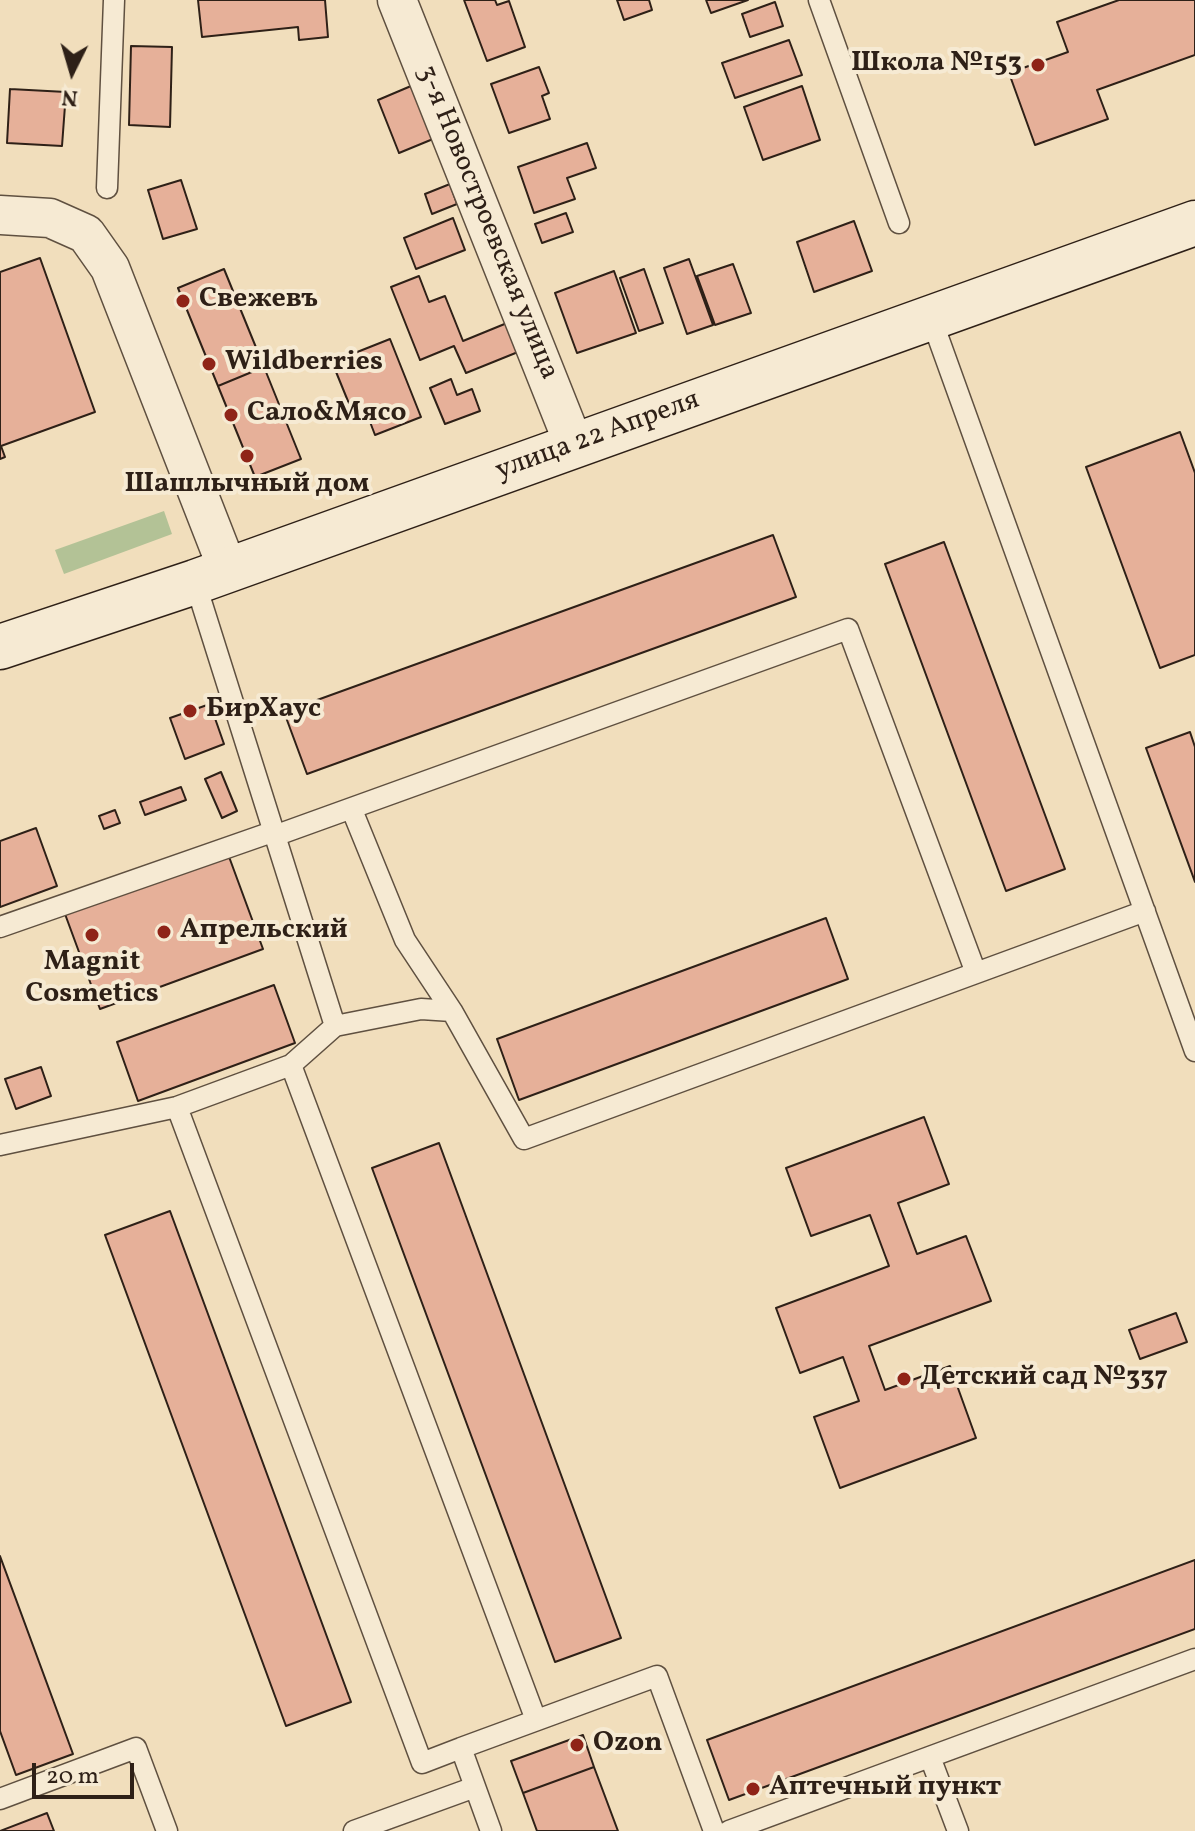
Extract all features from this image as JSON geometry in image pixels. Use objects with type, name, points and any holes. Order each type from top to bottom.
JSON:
[{"type":"main road","name":"улица 22 Апреля","points":[[0,647],[211,576],[930,315],[1195,223]]},
{"type":"street","name":"3-я Новостроевская улица","points":[[397,0],[574,445]]},
{"type":"street","points":[[0,215],[50,218],[86,234],[110,268],[211,576]]},
{"type":"lane","points":[[107,188],[114,0]]},
{"type":"lane","points":[[819,0],[899,223]]},
{"type":"lane","points":[[930,315],[1145,911],[1185,992],[1195,1051]]},
{"type":"lane","points":[[211,576],[276,833],[335,1026]]},
{"type":"lane","points":[[0,927],[352,810],[848,629],[976,973]]},
{"type":"lane","points":[[352,810],[405,940],[452,1011],[524,1139],[1145,911]]},
{"type":"lane","points":[[0,1145],[177,1107],[291,1065],[335,1026],[421,1009],[452,1011]]},
{"type":"lane","points":[[291,1065],[536,1720]]},
{"type":"lane","points":[[177,1107],[422,1763],[657,1676],[714,1831]]},
{"type":"lane","points":[[729,1831],[1195,1659]]},
{"type":"lane","points":[[0,1799],[136,1748],[167,1831]]},
{"type":"lane","points":[[461,1748],[491,1831]]},
{"type":"lane","points":[[930,1757],[958,1831]]},
{"type":"lane","points":[[354,1831],[475,1787]]},
{"type":"green space","points":[[164,511],[172,534],[64,574],[55,550]]},
{"type":"building","points":[[198,0],[325,0],[328,37],[299,40],[298,27],[202,37]]},
{"type":"building","points":[[464,0],[495,0],[497,5],[509,1],[525,47],[487,61]]},
{"type":"building","points":[[617,0],[649,0],[652,10],[624,20]]},
{"type":"building","points":[[706,0],[748,0],[711,13]]},
{"type":"building","points":[[1119,0],[1195,0],[1195,55],[1097,90],[1108,119],[1035,145],[1009,73],[1068,52],[1057,22]]},
{"type":"building","points":[[775,2],[783,26],[750,37],[742,14]]},
{"type":"building","points":[[789,40],[802,75],[735,98],[722,63]]},
{"type":"building","points":[[131,46],[172,47],[170,127],[129,125]]},
{"type":"building","points":[[539,67],[549,93],[542,96],[550,119],[509,133],[491,84]]},
{"type":"building","points":[[411,86],[433,139],[399,153],[378,100]]},
{"type":"building","points":[[802,86],[820,140],[763,160],[744,107]]},
{"type":"building","points":[[10,89],[66,92],[62,146],[7,143]]},
{"type":"building","points":[[587,143],[596,168],[567,178],[575,199],[534,213],[518,167]]},
{"type":"building","points":[[181,180],[197,229],[163,239],[148,190]]},
{"type":"building","points":[[450,184],[457,204],[432,214],[425,194]]},
{"type":"building","points":[[566,213],[573,232],[542,243],[535,224]]},
{"type":"building","points":[[453,218],[465,250],[416,269],[404,238]]},
{"type":"building","points":[[854,221],[872,271],[814,292],[797,242]]},
{"type":"building","points":[[40,258],[95,412],[1,446],[5,457],[0,459],[0,272]]},
{"type":"building","points":[[689,259],[713,325],[687,334],[664,268]]},
{"type":"building","points":[[733,264],[751,313],[715,325],[697,276]]},
{"type":"building","points":[[224,269],[264,367],[218,386],[178,288]]},
{"type":"building","points":[[644,269],[663,323],[639,331],[620,278]]},
{"type":"building","points":[[614,271],[636,333],[577,353],[555,293]]},
{"type":"building","points":[[419,276],[429,302],[445,296],[463,341],[507,323],[518,352],[466,373],[454,346],[420,360],[391,287]]},
{"type":"building","points":[[390,339],[421,417],[375,435],[364,406],[352,411],[332,362]]},
{"type":"building","points":[[264,367],[301,459],[255,477],[218,386]]},
{"type":"building","points":[[451,379],[457,395],[472,389],[480,411],[445,424],[430,388]]},
{"type":"building","points":[[1180,432],[1195,473],[1195,655],[1160,668],[1086,467]]},
{"type":"building","points":[[773,535],[796,597],[307,774],[284,712]]},
{"type":"building","points":[[944,542],[1065,869],[1006,891],[885,564]]},
{"type":"building","points":[[210,704],[224,744],[185,759],[170,718]]},
{"type":"building","points":[[1190,732],[1195,747],[1195,882],[1146,748]]},
{"type":"building","points":[[221,772],[237,811],[222,818],[205,779]]},
{"type":"building","points":[[181,787],[186,800],[145,815],[140,802]]},
{"type":"building","points":[[115,810],[120,823],[104,829],[99,816]]},
{"type":"building","points":[[36,828],[57,886],[0,907],[0,841]]},
{"type":"building","name":"Апрельский","points":[[228,854],[263,949],[100,1009],[65,914]]},
{"type":"building","points":[[826,918],[848,979],[519,1100],[497,1039]]},
{"type":"building","points":[[274,985],[295,1043],[138,1101],[117,1042]]},
{"type":"building","points":[[41,1067],[51,1096],[16,1109],[5,1079]]},
{"type":"building","points":[[924,1117],[949,1184],[898,1203],[917,1254],[966,1236],[991,1301],[869,1346],[885,1390],[950,1366],[976,1438],[840,1488],[814,1417],[859,1401],[843,1357],[800,1373],[776,1308],[889,1266],[870,1215],[811,1236],[786,1168]]},
{"type":"building","points":[[439,1143],[621,1638],[555,1662],[372,1168]]},
{"type":"building","points":[[170,1211],[351,1702],[286,1726],[105,1235]]},
{"type":"building","points":[[1176,1313],[1187,1342],[1140,1359],[1129,1330]]},
{"type":"building","points":[[0,1556],[73,1754],[16,1775],[0,1731]]},
{"type":"building","points":[[1195,1560],[1195,1629],[729,1800],[707,1740]]},
{"type":"building","points":[[583,1735],[594,1767],[523,1793],[511,1761]]},
{"type":"building","points":[[594,1767],[618,1831],[537,1831],[523,1793]]},
{"type":"building","points":[[47,1813],[54,1831],[0,1831]]},
{"type":"place","name":"Школа №153","points":[[1038,65]]},
{"type":"place","name":"Свежевъ","points":[[183,301]]},
{"type":"place","name":"Wildberries","points":[[209,364]]},
{"type":"place","name":"Сало&Мясо","points":[[231,415]]},
{"type":"place","name":"Шашлычный дом","points":[[247,456]]},
{"type":"place","name":"БирХаус","points":[[190,711]]},
{"type":"place","name":"Апрельский","points":[[164,932]]},
{"type":"place","name":"Magnit Cosmetics","points":[[92,935]]},
{"type":"place","name":"Детский сад №337","points":[[904,1379]]},
{"type":"place","name":"Ozon","points":[[577,1745]]},
{"type":"place","name":"Аптечный пункт","points":[[753,1789]]}]
